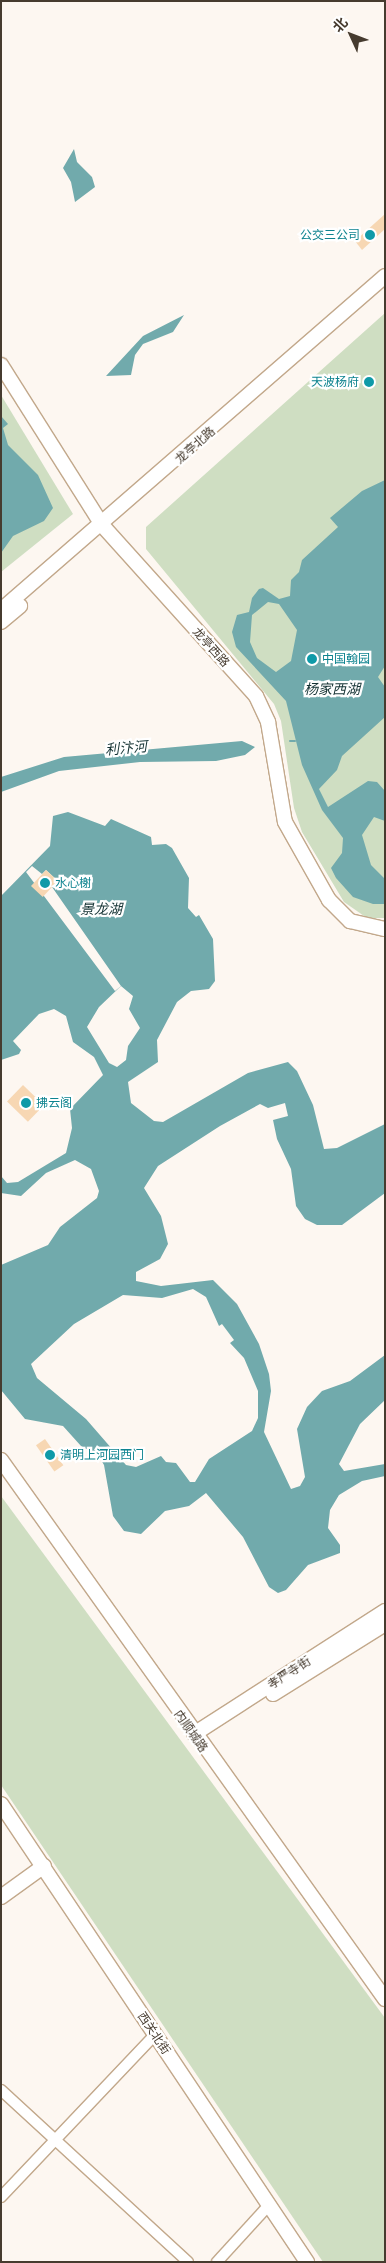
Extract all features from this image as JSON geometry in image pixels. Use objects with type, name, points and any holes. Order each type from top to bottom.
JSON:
[{"type":"street","name":"龙亭北路","points":[[1,622],[385,276]]},
{"type":"street","name":"龙亭北路","points":[[1,610],[105,528],[385,289]]},
{"type":"street","name":"龙亭西路","points":[[1,365],[105,528],[256,696],[268,722],[284,822],[329,900],[350,920],[385,929]]},
{"type":"street","name":"内顺城路","points":[[1,1460],[196,1738],[385,1999]]},
{"type":"street","name":"孝严寺街","points":[[196,1738],[385,1611]]},
{"type":"street","name":"孝严寺街","points":[[196,1738],[385,1624]]},
{"type":"street","name":"西关北街","points":[[1,1804],[307,2262]]},
{"type":"street","points":[[1,1897],[44,1866]]},
{"type":"street","points":[[1,2197],[155,2035]]},
{"type":"street","points":[[1,2090],[188,2262]]},
{"type":"street","points":[[217,2262],[269,2205]]},
{"type":"green space","name":"中国翰园","points":[[385,313],[385,918],[367,918],[344,902],[302,832],[294,808],[281,721],[274,704],[146,549],[146,527]]},
{"type":"green space","points":[[1,395],[73,514],[1,572]]},
{"type":"green space","points":[[1,1496],[385,2018],[385,2262],[323,2262],[1,1785]]},
{"type":"water","points":[[74,149],[77,162],[92,177],[95,187],[75,202],[71,182],[63,168]]},
{"type":"water","points":[[184,315],[173,332],[143,344],[135,355],[131,375],[106,376],[143,336]]},
{"type":"water","points":[[1,416],[8,424],[3,428],[8,445],[38,475],[53,508],[44,521],[13,536],[1,553]]},
{"type":"water","name":"杨家西湖","points":[[385,480],[385,666],[378,677],[385,687],[385,717],[342,756],[337,770],[319,789],[328,807],[368,781],[377,782],[385,791],[385,821],[374,817],[362,835],[371,865],[385,879],[385,904],[373,904],[353,897],[336,878],[331,868],[342,853],[343,838],[322,810],[302,765],[286,701],[236,647],[232,632],[237,615],[249,612],[252,598],[259,589],[263,588],[279,599],[290,596],[291,580],[299,572],[302,560],[338,527],[330,518],[362,491]],"holes":[[[268,602],[279,604],[297,630],[291,661],[276,672],[257,658],[250,642],[252,615]]]},
{"type":"water","points":[[242,741],[255,747],[245,755],[216,761],[140,762],[59,771],[1,792],[1,777],[64,757]]},
{"type":"water","name":"景龙湖","points":[[68,812],[105,826],[111,819],[151,837],[152,845],[166,844],[172,848],[189,878],[188,908],[196,917],[199,915],[213,939],[215,981],[209,989],[191,991],[177,1002],[157,1040],[158,1062],[128,1082],[131,1103],[154,1121],[163,1122],[248,1073],[288,1062],[297,1071],[313,1105],[324,1149],[337,1148],[385,1124],[385,1193],[342,1225],[317,1225],[305,1219],[296,1206],[291,1169],[277,1139],[273,1120],[288,1116],[285,1103],[268,1108],[260,1104],[220,1126],[158,1166],[144,1188],[161,1216],[168,1244],[160,1259],[136,1272],[136,1281],[161,1286],[213,1280],[237,1304],[259,1344],[269,1374],[271,1391],[264,1432],[291,1489],[300,1486],[305,1477],[297,1429],[307,1407],[322,1391],[350,1381],[385,1355],[385,1400],[360,1424],[339,1464],[344,1471],[385,1464],[385,1476],[362,1481],[339,1495],[330,1510],[328,1528],[340,1545],[340,1553],[308,1565],[286,1590],[278,1593],[269,1587],[243,1537],[206,1493],[189,1506],[165,1511],[141,1534],[124,1531],[113,1516],[104,1465],[98,1455],[81,1446],[63,1426],[25,1419],[1,1390],[1,1265],[48,1245],[60,1227],[97,1198],[99,1191],[91,1169],[75,1160],[46,1173],[21,1196],[1,1193],[1,1176],[7,1183],[18,1182],[66,1153],[72,1128],[70,1109],[103,1075],[94,1057],[73,1042],[66,1016],[54,1009],[39,1014],[13,1041],[21,1050],[19,1054],[1,1060],[1,896],[50,846],[53,816]],"holes":[[[121,986],[133,996],[129,1009],[140,1028],[128,1046],[126,1060],[117,1067],[109,1063],[87,1027],[99,1007]],[[193,1289],[206,1297],[219,1326],[222,1324],[234,1340],[230,1343],[244,1358],[258,1391],[258,1418],[252,1431],[209,1459],[195,1482],[190,1482],[176,1463],[166,1462],[161,1456],[136,1467],[126,1465],[86,1419],[37,1378],[31,1364],[74,1324],[123,1295],[162,1298]]]},
{"type":"pier","points":[[32,866],[42,874],[46,870],[58,881],[52,887],[121,986],[115,991],[26,872]]},
{"type":"building","name":"公交三公司","points":[[385,214],[385,229],[362,250],[355,241]]},
{"type":"building","name":"水心榭","points":[[46,870],[58,881],[43,897],[31,886]]},
{"type":"building","name":"拂云阁","points":[[23,1085],[44,1105],[28,1122],[7,1102]]},
{"type":"building","name":"清明上河园西门","points":[[45,1439],[63,1465],[54,1472],[36,1445]]},
{"type":"waterway","points":[[290,741],[295,741]]},
{"type":"place","name":"公交三公司","points":[[370,235]]},
{"type":"place","name":"天波杨府","points":[[369,382]]},
{"type":"place","name":"中国翰园","points":[[312,659]]},
{"type":"place","name":"水心榭","points":[[45,883]]},
{"type":"place","name":"拂云阁","points":[[26,1103]]},
{"type":"place","name":"清明上河园西门","points":[[50,1455]]},
{"type":"water label","name":"利汴河","points":[[126,748]]}]
